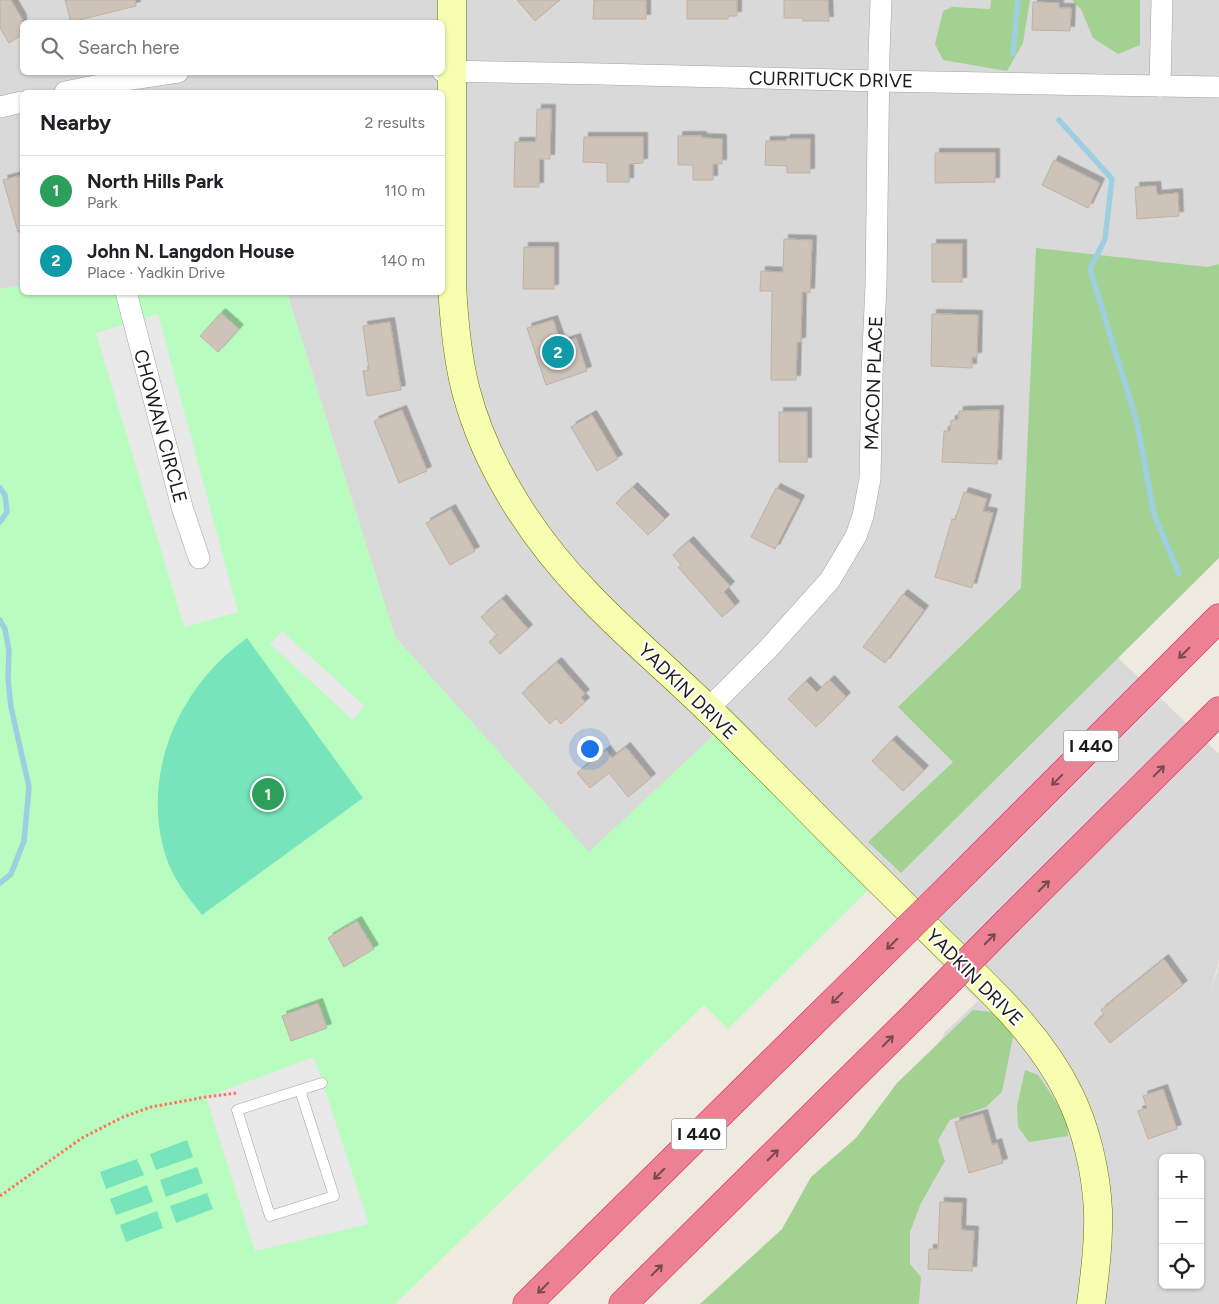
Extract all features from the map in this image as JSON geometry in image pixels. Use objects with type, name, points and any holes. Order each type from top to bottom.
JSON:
[{"type":"highway","name":"I 440","points":[[527,1304],[964,873],[1219,618]]},
{"type":"highway","points":[[623,1304],[1219,711]]},
{"type":"street","name":"YADKIN DRIVE","points":[[452,0],[447,72],[453,318],[466,392],[487,451],[514,501],[556,559],[590,598],[708,709],[996,996],[1028,1030],[1050,1060],[1070,1094],[1087,1139],[1094,1180],[1098,1208],[1098,1241],[1091,1304]]},
{"type":"street","name":"MACON PLACE","points":[[708,709],[774,642],[830,580],[856,536],[863,516],[870,479],[881,0]]},
{"type":"street","points":[[1160,86],[1162,0]]},
{"type":"street","name":"CURRITUCK DRIVE","points":[[447,72],[1219,87]]},
{"type":"street","points":[[82,90],[158,75]]},
{"type":"street","points":[[0,107],[20,102]]},
{"type":"street","name":"CHOWAN CIRCLE","points":[[127,295],[182,507],[199,558]]},
{"type":"lane","points":[[300,1090],[334,1196],[270,1216],[237,1110],[322,1083]]},
{"type":"path","points":[[0,1196],[82,1138],[123,1116],[151,1107],[206,1097]]},
{"type":"shaded area","points":[[0,0],[1219,0],[1219,512],[1095,636],[1219,754],[1219,961],[1209,996],[1219,966],[1219,1304],[714,1304],[829,1198],[919,1075],[946,1031],[978,1001],[714,735],[589,853],[395,637],[288,295],[445,295],[445,90],[20,90],[20,285],[0,289]]},
{"type":"shaded area","points":[[158,314],[238,612],[184,627],[96,333]]},
{"type":"shaded area","points":[[282,631],[365,706],[353,720],[270,644]]},
{"type":"shaded area","points":[[314,1057],[369,1224],[255,1251],[206,1097]]},
{"type":"green space","points":[[991,0],[1030,0],[1023,43],[1007,71],[943,60],[935,44],[943,11],[952,7],[990,9]]},
{"type":"green space","points":[[1072,0],[1140,0],[1140,45],[1118,54],[1093,38],[1081,9]]},
{"type":"green space","points":[[1036,248],[1207,267],[1219,264],[1219,558],[901,873],[868,842],[953,762],[898,707],[1021,588]]},
{"type":"green space","points":[[20,285],[20,295],[288,295],[395,637],[589,852],[714,735],[868,890],[728,1029],[704,1005],[395,1304],[0,1304],[0,289]]},
{"type":"green space","points":[[247,638],[363,798],[202,915],[186,895],[166,857],[159,826],[158,795],[162,765],[171,735],[184,707],[202,681],[223,658]]},
{"type":"green space","points":[[973,1010],[991,1012],[1014,1032],[1002,1092],[986,1107],[950,1120],[938,1140],[945,1161],[921,1203],[910,1232],[910,1264],[921,1277],[919,1304],[700,1304],[782,1229],[811,1177],[856,1138],[897,1083]]},
{"type":"green space","points":[[1025,1070],[1038,1075],[1053,1097],[1067,1121],[1068,1136],[1029,1142],[1018,1127],[1017,1106]]},
{"type":"green space","points":[[187,1140],[193,1157],[156,1170],[150,1154]]},
{"type":"green space","points":[[137,1159],[144,1175],[106,1189],[100,1172]]},
{"type":"green space","points":[[197,1167],[203,1183],[166,1197],[160,1180]]},
{"type":"green space","points":[[147,1185],[153,1202],[116,1215],[110,1199]]},
{"type":"green space","points":[[207,1193],[213,1209],[176,1223],[170,1206]]},
{"type":"green space","points":[[157,1211],[163,1228],[126,1242],[120,1225]]},
{"type":"building","points":[[0,0],[11,0],[22,19],[20,20],[20,36],[9,43],[0,28]]},
{"type":"building","points":[[65,0],[135,0],[136,6],[79,20],[70,20]]},
{"type":"building","points":[[517,0],[560,0],[535,21]]},
{"type":"building","points":[[594,0],[646,0],[646,19],[593,19]]},
{"type":"building","points":[[687,0],[737,0],[737,16],[728,16],[728,19],[687,19]]},
{"type":"building","points":[[784,0],[828,0],[829,21],[803,21],[803,18],[784,18]]},
{"type":"building","points":[[1033,2],[1059,3],[1059,8],[1071,8],[1070,31],[1032,30]]},
{"type":"building","points":[[537,109],[551,109],[550,159],[539,159],[539,187],[514,187],[515,142],[536,142]]},
{"type":"building","points":[[678,136],[702,136],[702,138],[722,139],[722,164],[713,164],[713,180],[693,180],[693,165],[678,165]]},
{"type":"building","points":[[584,137],[643,137],[643,163],[629,164],[629,182],[607,182],[607,163],[583,162]]},
{"type":"building","points":[[786,139],[810,139],[810,173],[787,173],[787,166],[765,165],[766,141],[786,141]]},
{"type":"building","points":[[935,153],[995,153],[995,182],[935,183]]},
{"type":"building","points":[[1054,160],[1100,183],[1088,208],[1042,185]]},
{"type":"building","points":[[20,176],[20,232],[18,232],[3,180]]},
{"type":"building","points":[[1156,186],[1157,195],[1178,193],[1179,216],[1137,219],[1135,187]]},
{"type":"building","points":[[784,239],[812,240],[810,293],[802,292],[801,342],[797,342],[796,380],[771,380],[772,291],[760,291],[761,271],[783,272]]},
{"type":"building","points":[[932,244],[962,244],[962,282],[932,282]]},
{"type":"building","points":[[524,247],[554,247],[554,289],[523,289]]},
{"type":"building","points":[[221,313],[239,329],[218,352],[200,336]]},
{"type":"building","points":[[932,314],[978,315],[977,357],[972,357],[972,368],[931,366]]},
{"type":"building","points":[[553,320],[561,343],[576,338],[587,371],[546,385],[527,328]]},
{"type":"building","points":[[390,322],[401,390],[367,396],[363,371],[369,370],[363,326]]},
{"type":"building","points":[[402,410],[427,471],[399,483],[374,421]]},
{"type":"building","points":[[999,410],[997,464],[942,462],[944,431],[950,431],[951,420],[958,420],[959,411]]},
{"type":"building","points":[[779,412],[807,412],[807,462],[779,462]]},
{"type":"building","points":[[592,415],[618,459],[597,471],[571,427]]},
{"type":"building","points":[[633,487],[665,519],[648,535],[616,503]]},
{"type":"building","points":[[776,488],[800,500],[775,549],[751,537]]},
{"type":"building","points":[[964,492],[987,499],[983,511],[993,513],[972,588],[935,577],[952,519],[955,520]]},
{"type":"building","points":[[451,509],[475,551],[450,565],[426,523]]},
{"type":"building","points":[[689,541],[730,586],[724,592],[735,606],[722,617],[678,567],[681,565],[673,555]]},
{"type":"building","points":[[903,594],[924,610],[885,663],[863,647]]},
{"type":"building","points":[[502,599],[528,629],[500,654],[489,642],[497,635],[481,617]]},
{"type":"building","points":[[557,662],[585,694],[581,697],[585,702],[561,724],[556,718],[550,724],[522,693]]},
{"type":"building","points":[[830,680],[846,697],[816,727],[788,699],[806,681],[817,692]]},
{"type":"building","points":[[892,740],[924,770],[903,791],[872,761]]},
{"type":"building","points":[[626,747],[651,778],[628,797],[609,773],[590,788],[577,773],[606,750],[612,758]]},
{"type":"building","points":[[357,921],[374,949],[344,967],[328,938]]},
{"type":"building","points":[[1164,959],[1183,985],[1110,1043],[1094,1023],[1104,1015],[1101,1010]]},
{"type":"building","points":[[318,1003],[327,1028],[291,1041],[282,1016]]},
{"type":"building","points":[[1163,1089],[1177,1129],[1148,1139],[1138,1111],[1147,1108],[1143,1096]]},
{"type":"building","points":[[983,1114],[992,1145],[997,1143],[1003,1163],[969,1173],[955,1122]]},
{"type":"building","points":[[940,1202],[962,1203],[961,1230],[974,1231],[972,1271],[928,1269],[929,1249],[938,1249]]},
{"type":"waterway","points":[[1013,54],[1018,0]]},
{"type":"waterway","points":[[1059,120],[1112,179],[1105,239],[1090,269],[1137,423],[1154,514],[1179,574]]},
{"type":"waterway","points":[[0,488],[5,495],[7,512],[0,522]]},
{"type":"waterway","points":[[0,620],[5,629],[9,651],[8,678],[11,707],[29,787],[24,841],[11,874],[0,883]]},
{"type":"place","name":"John N. Langdon House","points":[[558,352]]},
{"type":"place","name":"North Hills Park","points":[[268,794]]}]
